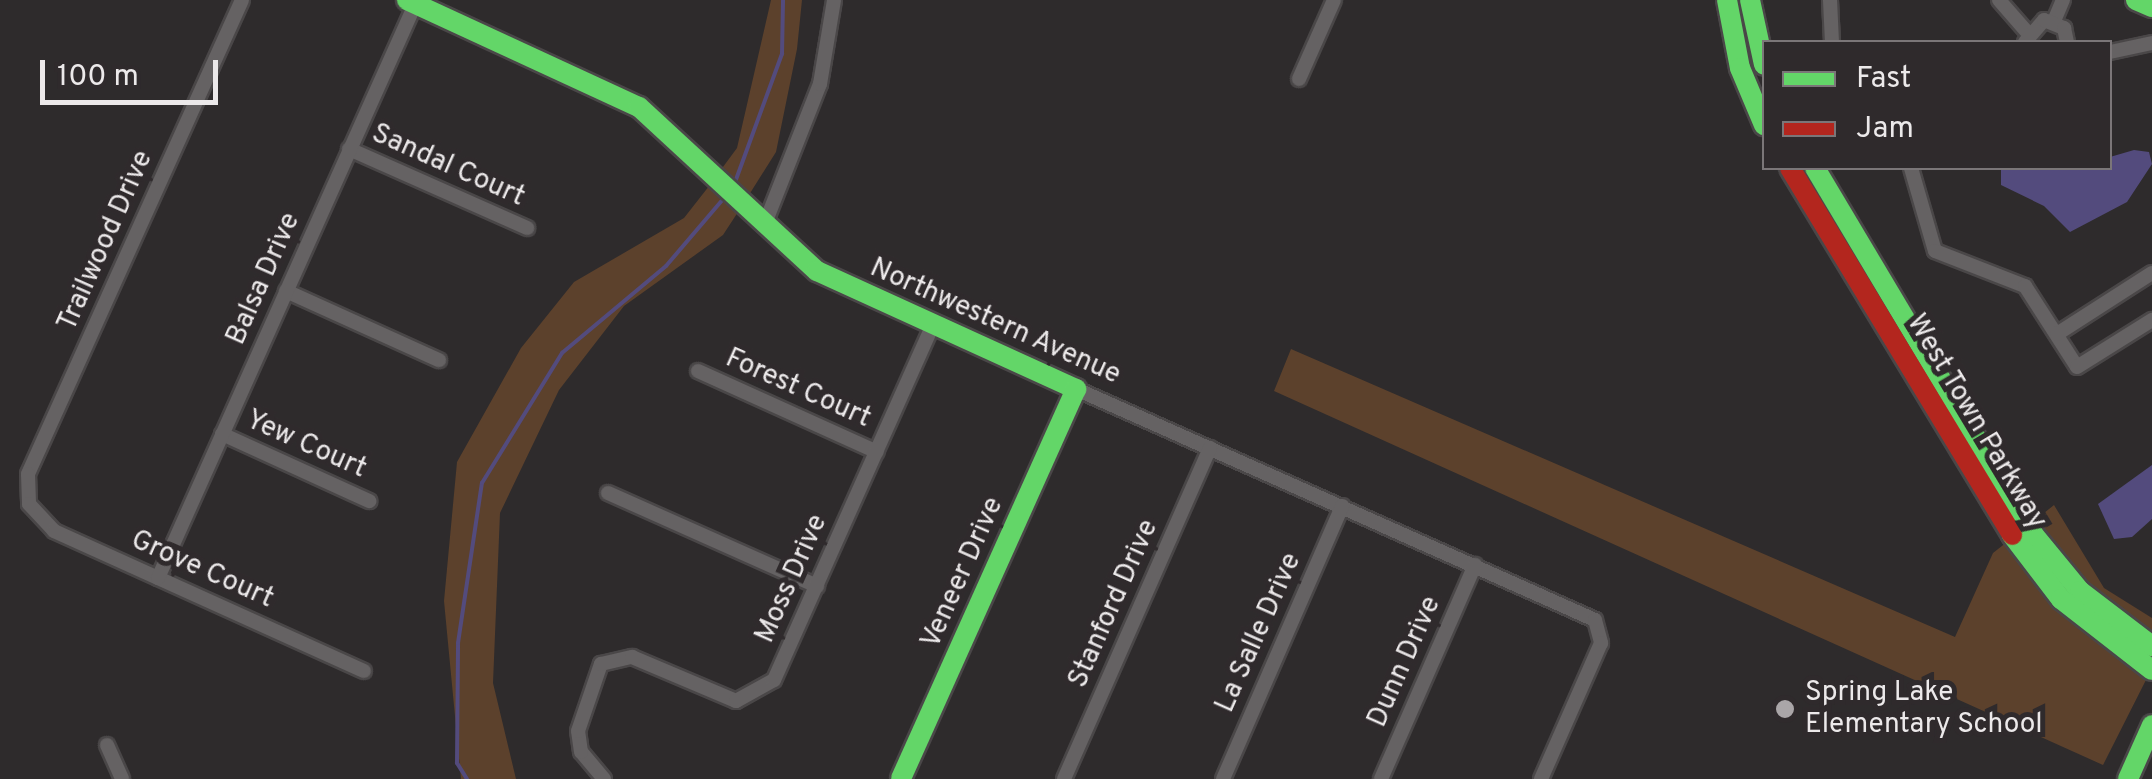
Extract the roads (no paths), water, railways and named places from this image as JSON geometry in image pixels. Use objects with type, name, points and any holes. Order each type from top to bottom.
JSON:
[{"type":"main road","points":[[1727,0],[1740,68],[1762,120]]},
{"type":"main road","points":[[1750,0],[1762,56]]},
{"type":"main road","points":[[2136,0],[2152,7]]},
{"type":"main road","name":"Northwestern Avenue","points":[[413,1],[639,107],[722,181],[764,226],[831,279],[1076,390]]},
{"type":"main road","name":"West Town Parkway","points":[[1791,170],[2020,549],[2060,599],[2152,670]]},
{"type":"main road","name":"West Town Parkway","points":[[1817,170],[2034,535],[2080,591],[2152,646]]},
{"type":"main road","name":"Veneer Drive","points":[[901,779],[1076,390]]},
{"type":"main road","points":[[2128,779],[2152,725]]},
{"type":"street","name":"Trailwood Drive","points":[[29,504],[28,474],[242,0]]},
{"type":"street","points":[[764,226],[820,84],[834,0]]},
{"type":"street","points":[[1299,79],[1334,0]]},
{"type":"street","points":[[1830,0],[1832,40]]},
{"type":"street","points":[[1999,0],[2026,37],[2054,21],[2062,0]]},
{"type":"street","name":"Balsa Drive","points":[[158,578],[413,1]]},
{"type":"street","points":[[2054,21],[2068,40]]},
{"type":"street","points":[[2112,52],[2152,43]]},
{"type":"street","name":"Sandal Court","points":[[349,149],[527,228]]},
{"type":"street","points":[[1912,170],[1935,251],[2025,286],[2078,367],[2152,320]]},
{"type":"street","points":[[2057,334],[2152,274]]},
{"type":"street","points":[[286,291],[439,360]]},
{"type":"street","name":"Moss Drive","points":[[604,779],[581,752],[578,731],[601,664],[632,657],[718,695],[752,699],[774,680],[933,324]]},
{"type":"street","name":"Forest Court","points":[[698,371],[877,452]]},
{"type":"street","name":"Northwestern Avenue","points":[[1076,390],[1584,612],[1601,630],[1541,779]]},
{"type":"street","name":"Yew Court","points":[[222,434],[370,501]]},
{"type":"street","name":"Stanford Drive","points":[[1064,779],[1210,448]]},
{"type":"street","points":[[608,493],[818,586]]},
{"type":"street","name":"Grove Court","points":[[29,504],[54,531],[364,671]]},
{"type":"street","name":"La Salle Drive","points":[[1223,779],[1342,506]]},
{"type":"street","name":"Dunn Drive","points":[[1381,779],[1475,565]]},
{"type":"street","points":[[106,744],[122,779]]},
{"type":"waterway","points":[[734,185],[782,54],[783,0]]},
{"type":"waterway","points":[[467,779],[457,763],[458,643],[482,483],[562,353],[666,266],[725,197]]},
{"type":"place","name":"Spring Lake Elementary School","points":[[1785,709]]}]
